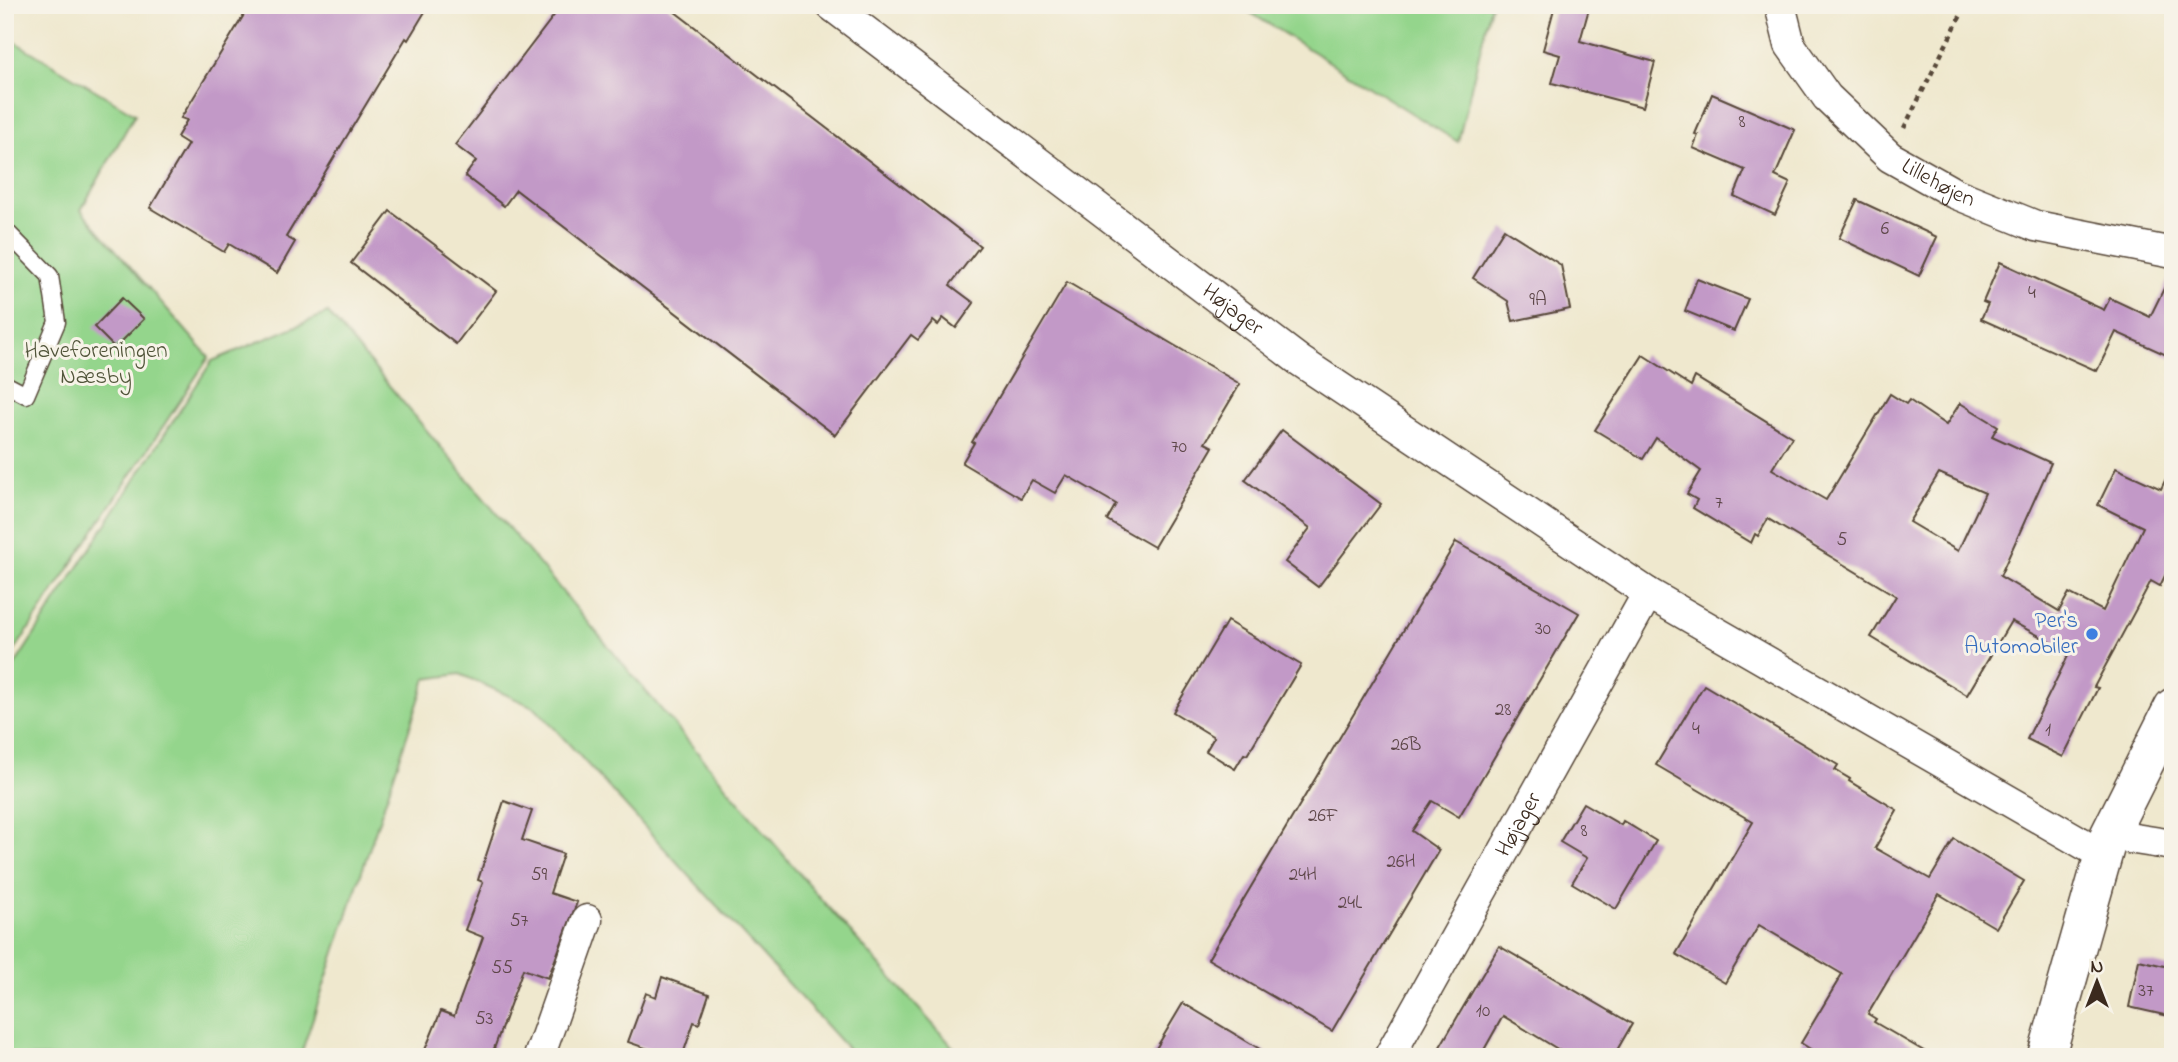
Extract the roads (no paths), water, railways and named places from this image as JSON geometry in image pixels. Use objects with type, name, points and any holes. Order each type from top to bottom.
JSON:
[{"type":"street","name":"Højager","points":[[831,5],[1300,361],[1648,593],[2106,845]]},
{"type":"street","name":"Lillehøjen","points":[[1780,5],[1790,45],[1827,97],[1890,157],[1954,193],[2036,226],[2173,253]]},
{"type":"street","name":"Højager","points":[[1389,1057],[1648,593]]},
{"type":"street","points":[[2046,1057],[2106,845],[2173,707]]},
{"type":"street","points":[[2106,845],[2173,845]]},
{"type":"street","points":[[539,1057],[587,920]]},
{"type":"lane","points":[[5,230],[50,276],[57,322],[26,395],[5,384]]},
{"type":"place","name":"Per's Automobiler","points":[[2092,634]]},
{"type":"park label","name":"Haveforeningen Næsby","points":[[96,364]]}]
